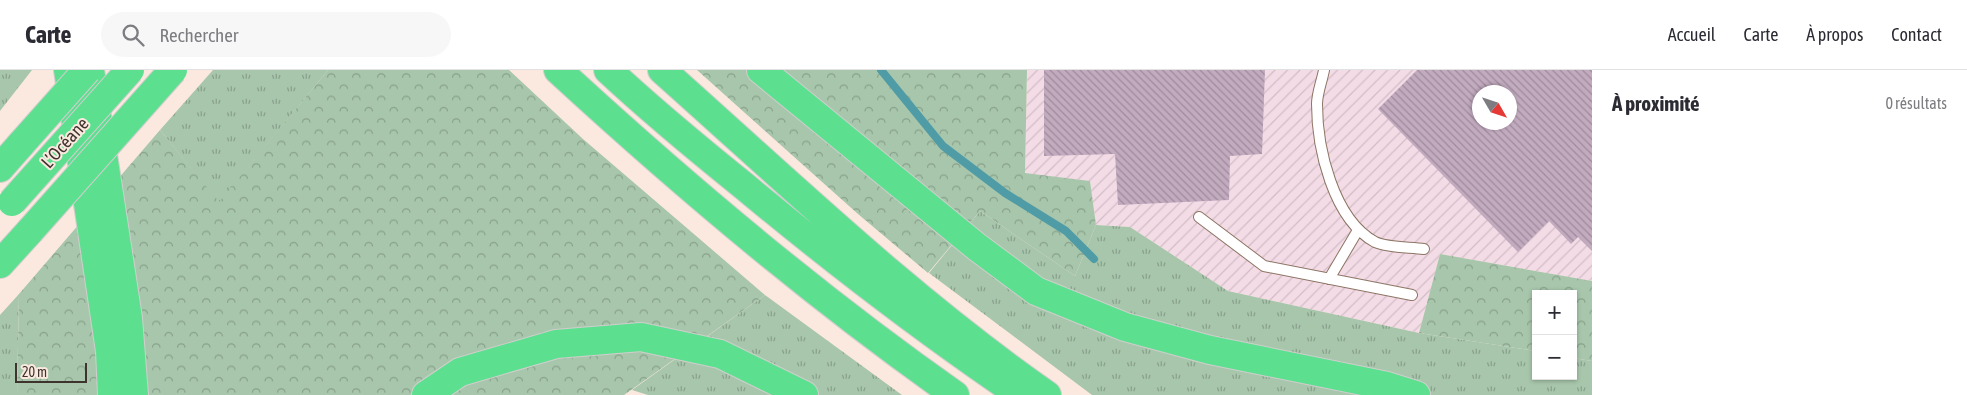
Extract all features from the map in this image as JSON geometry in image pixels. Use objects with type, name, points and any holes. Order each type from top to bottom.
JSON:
[{"type":"highway","points":[[68,70],[110,351],[112,395]]},
{"type":"highway","points":[[89,70],[128,318],[134,395]]},
{"type":"highway","name":"L’Océane","points":[[0,168],[89,70]]},
{"type":"highway","name":"L’Océane","points":[[6,209],[130,70]]},
{"type":"highway","points":[[0,264],[173,70]]},
{"type":"highway","points":[[558,70],[722,217],[862,328],[955,395]]},
{"type":"highway","points":[[608,70],[711,159],[861,281],[948,346],[1020,395]]},
{"type":"highway","points":[[662,70],[861,247],[964,332],[1046,395]]},
{"type":"highway","points":[[762,70],[977,247],[1036,291],[1125,328],[1210,350],[1387,386],[1416,395]]},
{"type":"highway","points":[[426,395],[460,372],[556,344],[641,337],[720,354],[804,395]]},
{"type":"lane","points":[[1324,70],[1317,102],[1319,145],[1338,200],[1358,230],[1377,243],[1424,249]]},
{"type":"lane","points":[[1199,217],[1264,266],[1412,296]]},
{"type":"lane","points":[[1329,279],[1358,230]]},
{"type":"shaded area","points":[[1027,70],[1592,70],[1592,281],[1440,254],[1419,333],[1228,291],[1130,227],[1096,225],[1090,181],[1025,174]]},
{"type":"green space","points":[[0,70],[32,70],[0,111]]},
{"type":"green space","points":[[213,70],[328,70],[219,203],[160,130]]},
{"type":"green space","points":[[328,70],[509,70],[583,139],[765,295],[624,395],[17,395],[19,294],[160,130],[219,202]]},
{"type":"green space","points":[[697,70],[1027,70],[1025,173],[1090,181],[1096,225],[1075,276],[980,211],[928,273],[858,214]]},
{"type":"green space","points":[[980,211],[1075,276],[1096,225],[1130,227],[1228,291],[1419,333],[1532,350],[1532,380],[1577,380],[1577,359],[1592,361],[1592,395],[1092,395],[929,273]]},
{"type":"green space","points":[[1440,254],[1592,281],[1592,361],[1577,359],[1577,290],[1532,290],[1532,350],[1419,333]]},
{"type":"green space","points":[[19,294],[17,395],[0,395],[0,315]]},
{"type":"green space","points":[[765,295],[902,395],[648,395],[632,390]]},
{"type":"building","points":[[1044,70],[1265,70],[1262,154],[1230,156],[1229,200],[1118,205],[1115,154],[1044,156]]},
{"type":"building","points":[[1417,70],[1592,70],[1592,251],[1578,237],[1571,244],[1549,221],[1518,252],[1378,109]]},
{"type":"waterway","points":[[881,70],[943,146],[1005,193],[1066,231],[1094,259]]}]
